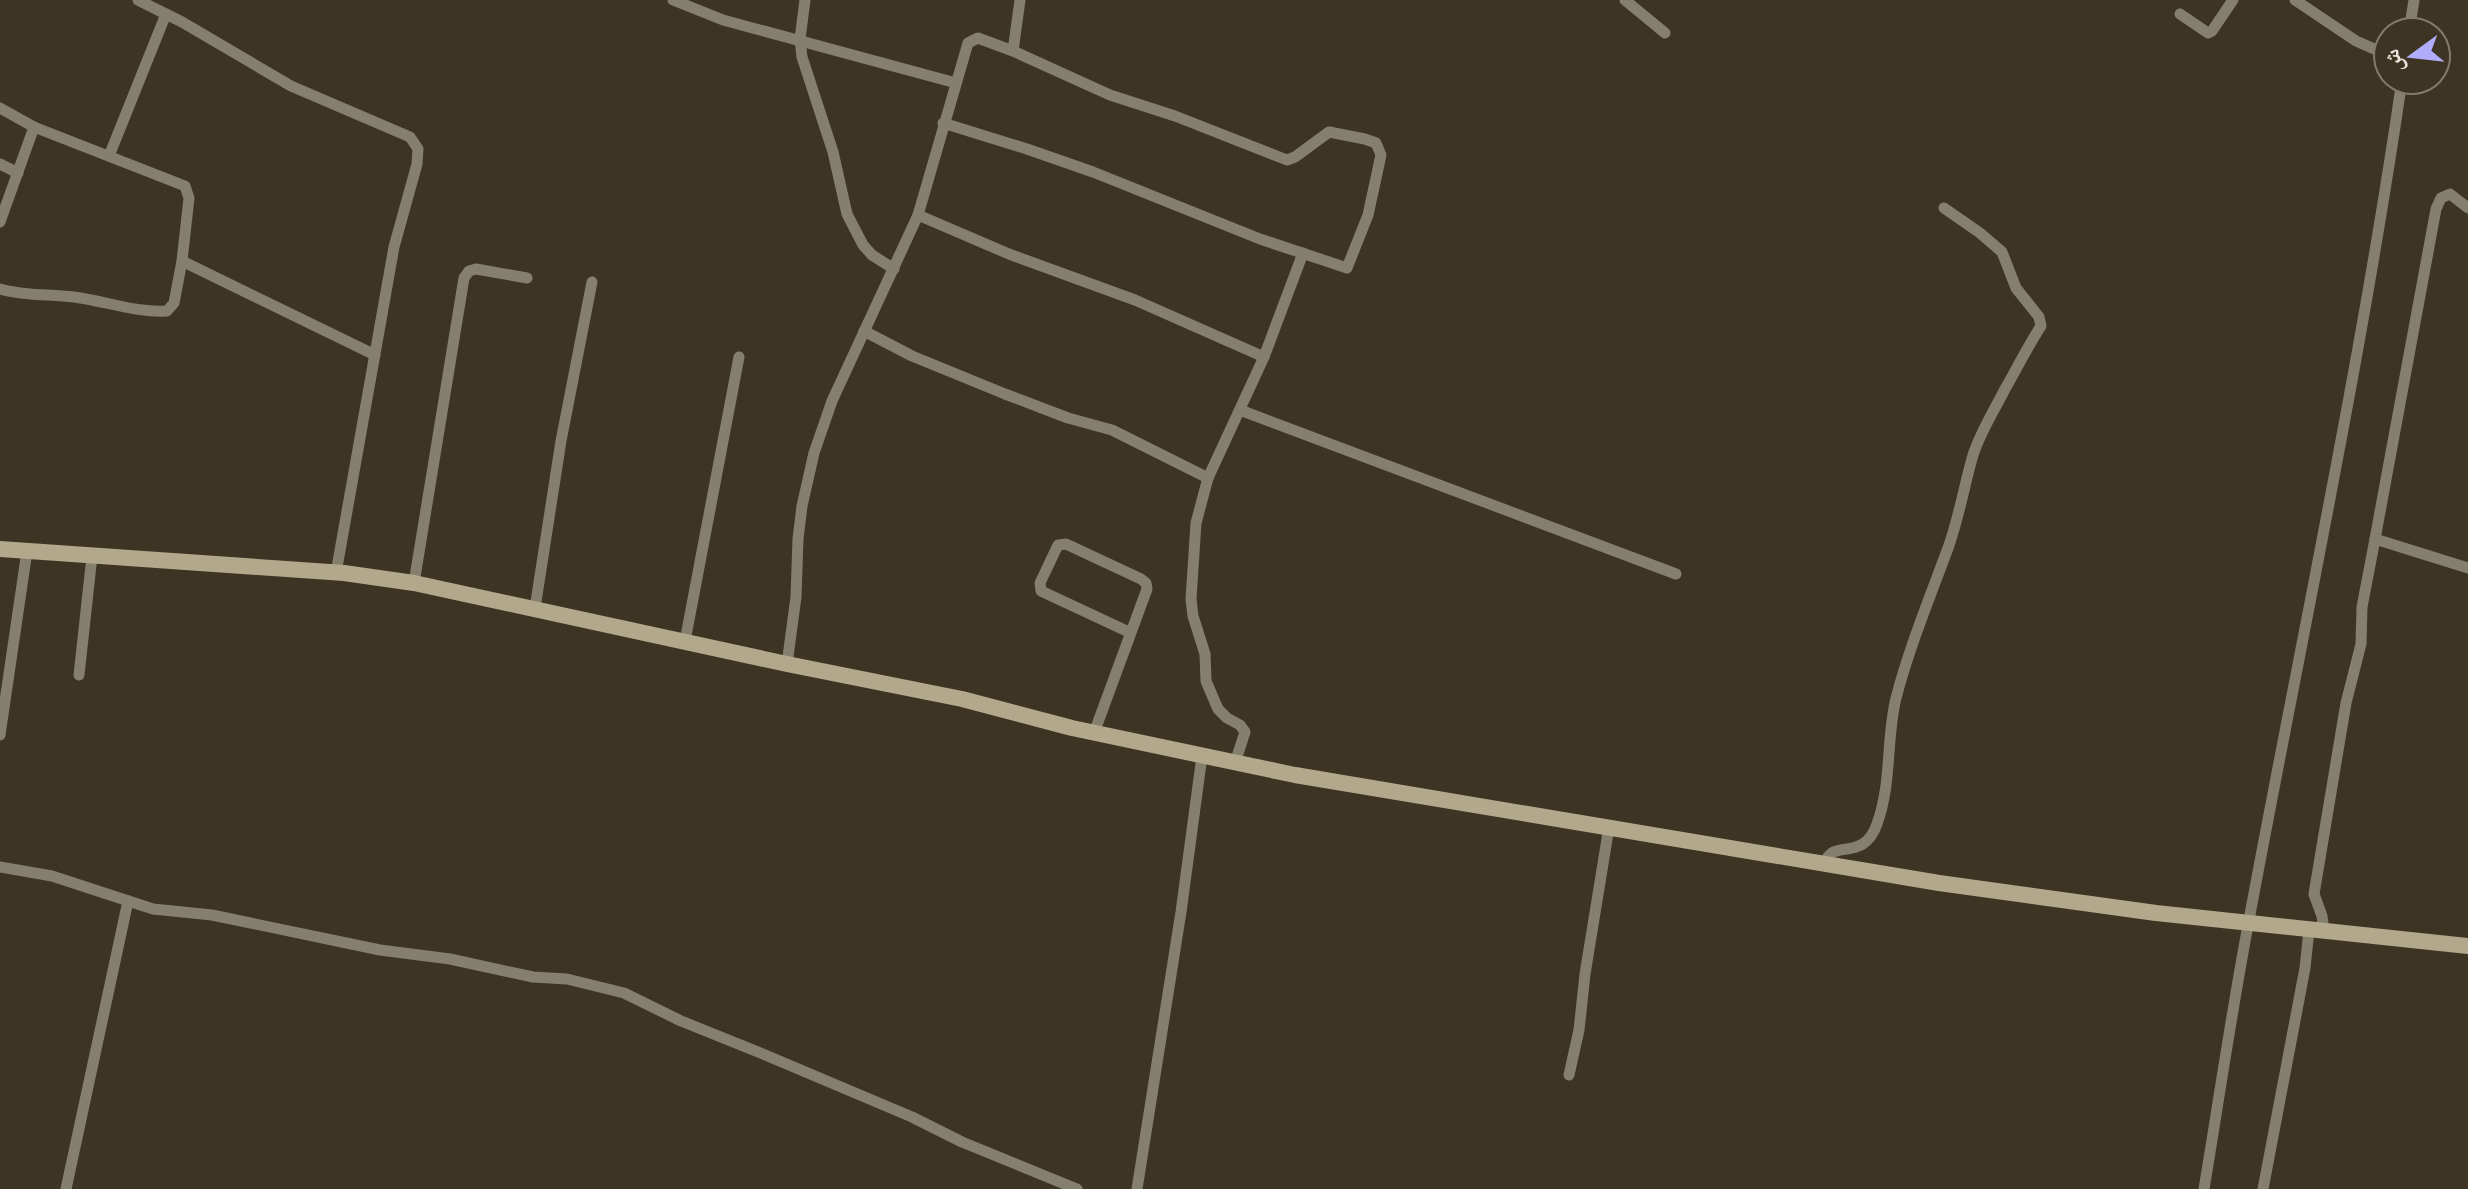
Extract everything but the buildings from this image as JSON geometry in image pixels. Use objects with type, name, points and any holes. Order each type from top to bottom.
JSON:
[{"type":"street","points":[[138,0],[291,86],[410,137],[418,149],[417,164],[394,247],[336,573]]},
{"type":"street","points":[[673,0],[723,20],[956,83]]},
{"type":"street","points":[[805,0],[800,39],[806,75],[833,152],[847,214],[863,245],[894,269]]},
{"type":"street","points":[[1013,51],[1020,0]]},
{"type":"street","points":[[1625,0],[1665,33]]},
{"type":"street","points":[[2180,14],[2210,33],[2233,0]]},
{"type":"street","points":[[2295,0],[2356,41],[2372,48]]},
{"type":"street","points":[[109,156],[166,14]]},
{"type":"street","points":[[787,664],[796,597],[802,506],[814,453],[832,401],[918,215],[943,123],[968,43],[974,39],[1013,51],[1110,95],[1175,116],[1287,160],[1329,132],[1376,143],[1381,155],[1368,215],[1347,268],[1260,239],[1093,172],[943,123]]},
{"type":"street","points":[[2204,1189],[2249,923],[2352,385],[2400,96]]},
{"type":"street","points":[[0,108],[34,127],[185,186],[189,198],[174,303],[167,311],[155,312],[0,289]]},
{"type":"street","points":[[0,222],[34,127]]},
{"type":"street","points":[[0,164],[18,173]]},
{"type":"street","points":[[2263,1189],[2305,968],[2322,916],[2315,902],[2315,881],[2346,703],[2361,644],[2362,607],[2436,209],[2441,198],[2450,194],[2468,208]]},
{"type":"street","points":[[1825,864],[1830,853],[1858,847],[1867,843],[1872,835],[1884,794],[1896,698],[1953,533],[1973,455],[1985,425],[2041,326],[2039,317],[2016,288],[2002,252],[1944,208]]},
{"type":"street","points":[[918,215],[1009,254],[1135,300],[1264,357]]},
{"type":"street","points":[[1235,763],[1245,732],[1218,709],[1208,690],[1205,654],[1193,616],[1191,599],[1196,523],[1208,478],[1264,357],[1303,253]]},
{"type":"street","points":[[182,261],[375,355]]},
{"type":"street","points":[[414,583],[464,278],[469,271],[476,269],[527,278]]},
{"type":"street","points":[[535,608],[561,441],[592,282]]},
{"type":"street","points":[[864,331],[923,361],[1005,394],[1068,418],[1112,430],[1208,478]]},
{"type":"street","points":[[685,641],[739,357]]},
{"type":"street","points":[[1240,410],[1676,574]]},
{"type":"street","points":[[2375,539],[2468,568]]},
{"type":"street","points":[[1094,733],[1131,633],[1147,589],[1146,583],[1066,544],[1058,545],[1040,583],[1041,591],[1131,633]]},
{"type":"street","points":[[0,549],[336,573],[414,583],[962,699],[1094,733],[1202,756],[1441,801],[1939,883],[2156,913],[2468,946]]},
{"type":"street","points":[[0,735],[27,551]]},
{"type":"street","points":[[79,675],[92,556]]},
{"type":"street","points":[[1137,1189],[1202,756]]},
{"type":"street","points":[[1569,1075],[1583,1008],[1585,974],[1609,827]]},
{"type":"street","points":[[0,867],[52,876],[153,909],[212,915],[380,950],[472,963],[533,977],[567,979],[624,993],[681,1021],[1077,1189]]},
{"type":"street","points":[[66,1189],[128,901]]}]
